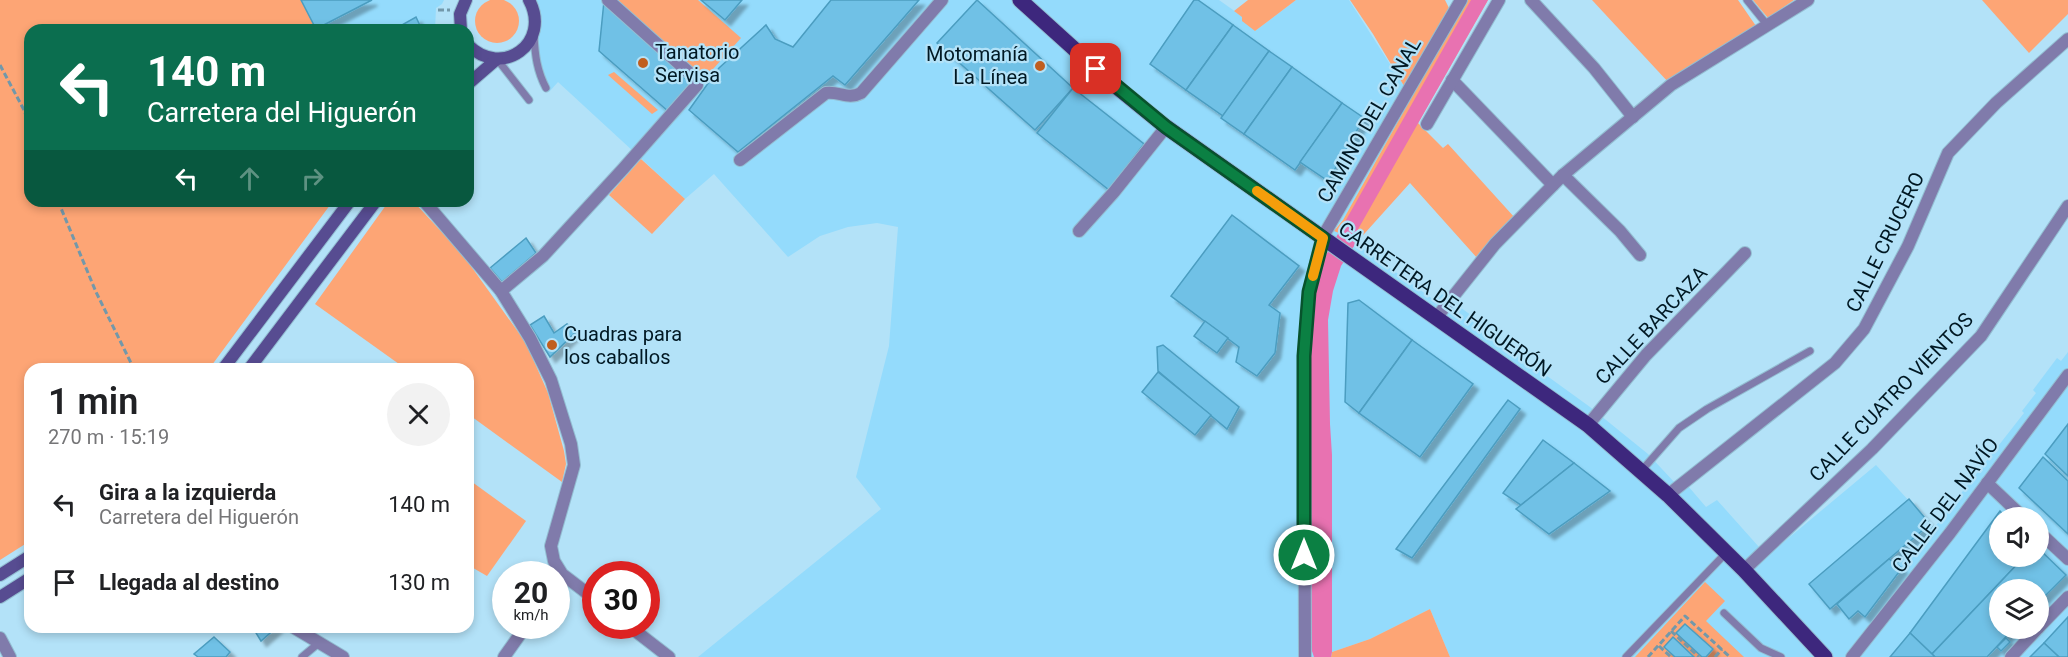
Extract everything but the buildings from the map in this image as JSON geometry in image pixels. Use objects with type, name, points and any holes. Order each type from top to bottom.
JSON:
[{"type":"main road","points":[[460,24],[460,14],[466,0]]},
{"type":"main road","points":[[474,51],[485,57],[497,59],[520,52],[534,33],[536,21],[534,9],[529,0]]},
{"type":"main road","name":"CARRETERA DEL HIGUERÓN","points":[[1020,0],[1113,84],[1166,127],[1588,425],[1668,495],[1744,570],[1825,657]]},
{"type":"main road","points":[[474,79],[497,59]]},
{"type":"main road","points":[[228,363],[345,207]]},
{"type":"main road","points":[[254,363],[371,207]]},
{"type":"main road","points":[[0,575],[24,560]]},
{"type":"main road","points":[[0,597],[24,583]]},
{"type":"street","points":[[501,291],[543,256],[697,85],[692,75],[608,0]]},
{"type":"street","points":[[740,160],[826,93],[832,92],[848,97],[861,93],[942,0]]},
{"type":"street","name":"CAMINO DEL CANAL","points":[[1305,657],[1304,356],[1309,292],[1323,238],[1461,0]]},
{"type":"street","points":[[1427,124],[1499,0]]},
{"type":"street","points":[[1531,0],[1594,68],[1633,117]]},
{"type":"street","points":[[1436,318],[1495,244],[1563,175],[1671,85],[1808,0]]},
{"type":"street","name":"CALLE CRUCERO","points":[[1668,495],[1835,363],[1864,329],[1870,318],[1908,246],[1948,153],[1996,103],[2068,39]]},
{"type":"street","points":[[1452,80],[1553,185]]},
{"type":"street","points":[[1078,231],[1114,192],[1166,127]]},
{"type":"street","points":[[1563,175],[1620,231],[1640,255]]},
{"type":"street","name":"CALLE CUATRO VIENTOS","points":[[1744,570],[1872,449],[1981,336],[2068,206]]},
{"type":"street","points":[[429,207],[501,291],[530,338],[551,380],[571,444],[574,465],[550,546],[554,561]]},
{"type":"street","name":"CALLE BARCAZA","points":[[1588,425],[1646,355],[1745,253]]},
{"type":"street","name":"CALLE DEL NAVÍO","points":[[1852,657],[2068,375]]},
{"type":"street","points":[[1987,483],[2012,507]]},
{"type":"street","points":[[2049,541],[2068,559]]},
{"type":"street","points":[[2049,617],[2068,597]]},
{"type":"street","points":[[304,633],[343,657]]},
{"type":"street","points":[[0,638],[10,657]]},
{"type":"street","points":[[504,657],[517,639]]},
{"type":"street","points":[[646,639],[669,657]]},
{"type":"street","points":[[2011,657],[2028,639]]},
{"type":"lane","points":[[1747,0],[1768,26]]},
{"type":"lane","points":[[534,33],[539,75],[546,88]]},
{"type":"lane","points":[[497,59],[529,100]]},
{"type":"lane","points":[[1642,470],[1679,428],[1707,409],[1810,351]]},
{"type":"lane","points":[[1626,657],[1726,553]]},
{"type":"lane","points":[[1724,613],[1761,648],[1781,657]]},
{"type":"lane","points":[[302,657],[320,642]]},
{"type":"path","points":[[0,65],[24,110]]},
{"type":"path","points":[[61,207],[96,292],[131,363]]},
{"type":"path","points":[[1647,657],[1685,616],[1730,657]]},
{"type":"path","points":[[1671,631],[1699,657]]},
{"type":"path","points":[[1658,645],[1671,657]]},
{"type":"path","points":[[1714,657],[1722,649]]},
{"type":"shaded area","points":[[497,-1],[512,6],[519,21],[512,36],[497,43],[482,36],[475,21],[482,6]]},
{"type":"shaded area","points":[[0,0],[301,0],[314,24],[24,24],[24,207],[329,207],[213,363],[24,363],[24,545],[0,560]]},
{"type":"shaded area","points":[[301,0],[444,0],[436,8],[435,24],[314,24]]},
{"type":"shaded area","points":[[529,0],[1219,0],[1243,17],[1255,31],[1296,0],[1349,0],[1404,86],[1415,92],[1343,220],[1335,228],[1434,300],[1442,294],[1501,337],[1499,341],[1590,407],[1648,454],[1675,483],[1682,479],[1706,507],[1717,500],[1767,556],[1876,465],[1934,528],[2024,413],[2022,411],[2036,393],[2033,390],[2057,358],[2061,361],[2068,352],[2068,657],[1450,657],[1430,609],[1370,639],[1332,652],[1331,657],[698,657],[881,509],[856,477],[889,346],[898,227],[877,223],[848,227],[820,236],[788,257],[714,174],[685,199],[558,82],[549,92],[539,75]]},
{"type":"shaded area","points":[[616,0],[698,0],[741,38],[705,78]]},
{"type":"shaded area","points":[[1248,0],[1296,0],[1255,31],[1234,11]]},
{"type":"shaded area","points":[[1350,0],[1445,0],[1449,8],[1404,86],[1373,34]]},
{"type":"shaded area","points":[[1466,0],[1488,0],[1418,123],[1443,148],[1448,144],[1515,218],[1478,259],[1410,183],[1356,243],[1334,231],[1343,220]]},
{"type":"shaded area","points":[[1471,0],[1488,0],[1357,231],[1356,243],[1341,266],[1333,291],[1328,320],[1332,455],[1332,652],[1331,657],[1314,657],[1311,648],[1307,380],[1309,325],[1318,275],[1326,255]]},
{"type":"shaded area","points":[[1592,0],[1738,0],[1756,26],[1669,83]]},
{"type":"shaded area","points":[[1753,0],[1794,0],[1768,18]]},
{"type":"shaded area","points":[[1982,0],[2068,0],[2068,14],[2029,53]]},
{"type":"shaded area","points":[[614,72],[658,110],[652,114],[608,75]]},
{"type":"shaded area","points":[[641,159],[685,199],[652,234],[609,195]]},
{"type":"shaded area","points":[[385,207],[419,207],[463,255],[526,343],[548,393],[564,451],[566,464],[562,482],[474,418],[474,363],[398,363],[315,304]]},
{"type":"shaded area","points":[[474,483],[526,521],[498,561],[492,561],[492,569],[487,576],[474,568]]},
{"type":"shaded area","points":[[1705,582],[1725,601],[1706,621],[1744,657],[1635,657]]},
{"type":"shaded area","points":[[1430,609],[1450,657],[1331,657],[1332,652],[1370,639]]},
{"type":"slow traffic","points":[[1257,191],[1323,238],[1313,276]]},
{"type":"place","name":"Tanatorio Servisa","points":[[643,63]]},
{"type":"place","name":"Motomanía La Línea","points":[[1040,66]]},
{"type":"place","name":"Cuadras para los caballos","points":[[552,345]]},
{"type":"route","points":[[1096,69],[1166,127],[1323,238],[1309,292],[1304,356],[1304,555]]}]
